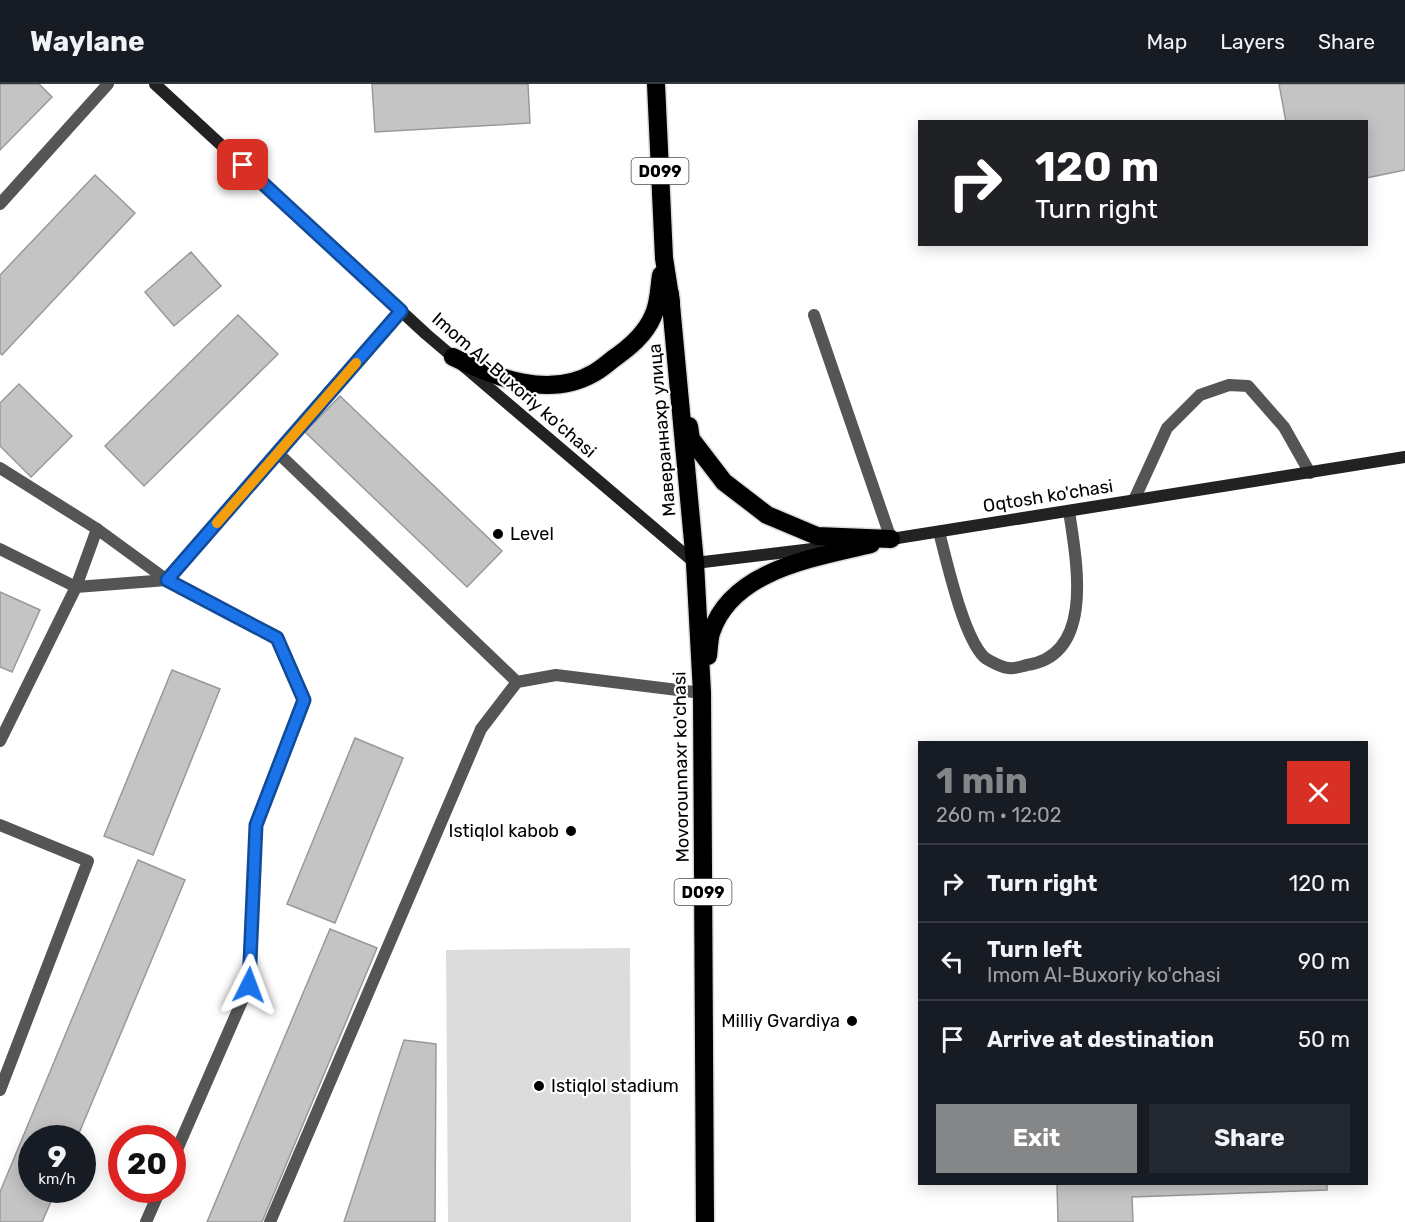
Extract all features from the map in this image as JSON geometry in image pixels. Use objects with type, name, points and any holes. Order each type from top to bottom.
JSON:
[{"type":"highway","name":"D099","points":[[656,84],[664,258],[670,294]]},
{"type":"highway","points":[[453,357],[482,371],[513,381],[533,384],[552,386],[594,373],[628,348],[643,333],[654,315],[664,258]]},
{"type":"highway","points":[[670,294],[691,439],[724,482],[767,515],[817,536],[891,539]]},
{"type":"highway","name":"Мавераннахр улица","points":[[670,294],[695,563]]},
{"type":"highway","points":[[702,693],[711,633],[725,608],[743,588],[778,569],[891,539]]},
{"type":"highway","name":"Movorounnaxr ko'chasi","points":[[695,563],[702,693],[705,1222]]},
{"type":"main road","name":"Imom Al-Buxoriy ko'chasi","points":[[155,84],[401,311],[695,563]]},
{"type":"main road","name":"Oqtosh ko'chasi","points":[[695,563],[939,532],[1405,458]]},
{"type":"lane","points":[[0,204],[108,84]]},
{"type":"lane","points":[[0,549],[76,587],[167,580],[401,311]]},
{"type":"lane","points":[[814,315],[891,539]]},
{"type":"lane","points":[[1134,500],[1167,428],[1200,396],[1229,386],[1248,386],[1284,427],[1310,472]]},
{"type":"lane","points":[[278,453],[517,682]]},
{"type":"lane","points":[[0,468],[97,529],[167,580],[277,638],[304,700],[256,825],[249,985],[186,1129]]},
{"type":"lane","points":[[939,532],[954,589],[969,633],[985,657],[1009,668],[1032,665],[1044,663],[1065,642],[1077,610],[1078,568],[1069,511]]},
{"type":"lane","points":[[0,741],[76,587],[97,529]]},
{"type":"lane","points":[[270,1222],[481,729],[517,682],[556,675],[702,693]]},
{"type":"lane","points":[[0,825],[88,861],[0,1090]]},
{"type":"lane","points":[[146,1222],[154,1203]]},
{"type":"shaded area","name":"Istiqlol stadium","points":[[630,948],[631,1222],[448,1222],[446,950]]},
{"type":"building","points":[[0,84],[39,84],[52,97],[0,150]]},
{"type":"building","points":[[372,84],[528,84],[530,123],[375,132]]},
{"type":"building","points":[[1279,84],[1405,84],[1405,170],[1368,178],[1368,120],[1286,120]]},
{"type":"building","points":[[95,175],[135,213],[2,355],[0,353],[0,275]]},
{"type":"building","points":[[191,252],[221,286],[174,326],[145,292]]},
{"type":"building","points":[[238,315],[278,354],[144,486],[105,446]]},
{"type":"building","points":[[19,384],[72,436],[31,477],[0,446],[0,403]]},
{"type":"building","points":[[340,396],[502,551],[467,587],[305,432]]},
{"type":"building","points":[[0,592],[40,610],[12,672],[0,667]]},
{"type":"building","points":[[172,670],[220,689],[153,855],[104,836]]},
{"type":"building","points":[[355,738],[403,758],[335,923],[287,904]]},
{"type":"building","points":[[138,860],[185,880],[82,1125],[28,1125]]},
{"type":"building","points":[[330,929],[377,948],[262,1222],[207,1222]]},
{"type":"building","points":[[404,1040],[436,1044],[435,1222],[344,1222]]},
{"type":"building","points":[[18,1149],[18,1203],[50,1203],[42,1222],[0,1222],[0,1192]]},
{"type":"building","points":[[1057,1185],[1327,1185],[1327,1190],[1132,1197],[1133,1222],[1058,1222]]},
{"type":"slow traffic","points":[[217,523],[356,363]]},
{"type":"place","name":"Level","points":[[498,534]]},
{"type":"place","name":"Istiqlol kabob","points":[[571,831]]},
{"type":"place","name":"Milliy Gvardiya","points":[[852,1021]]},
{"type":"place","name":"Istiqlol stadium","points":[[539,1086]]},
{"type":"route","points":[[243,165],[401,311],[167,580],[277,638],[304,700],[256,825],[249,985]]}]
